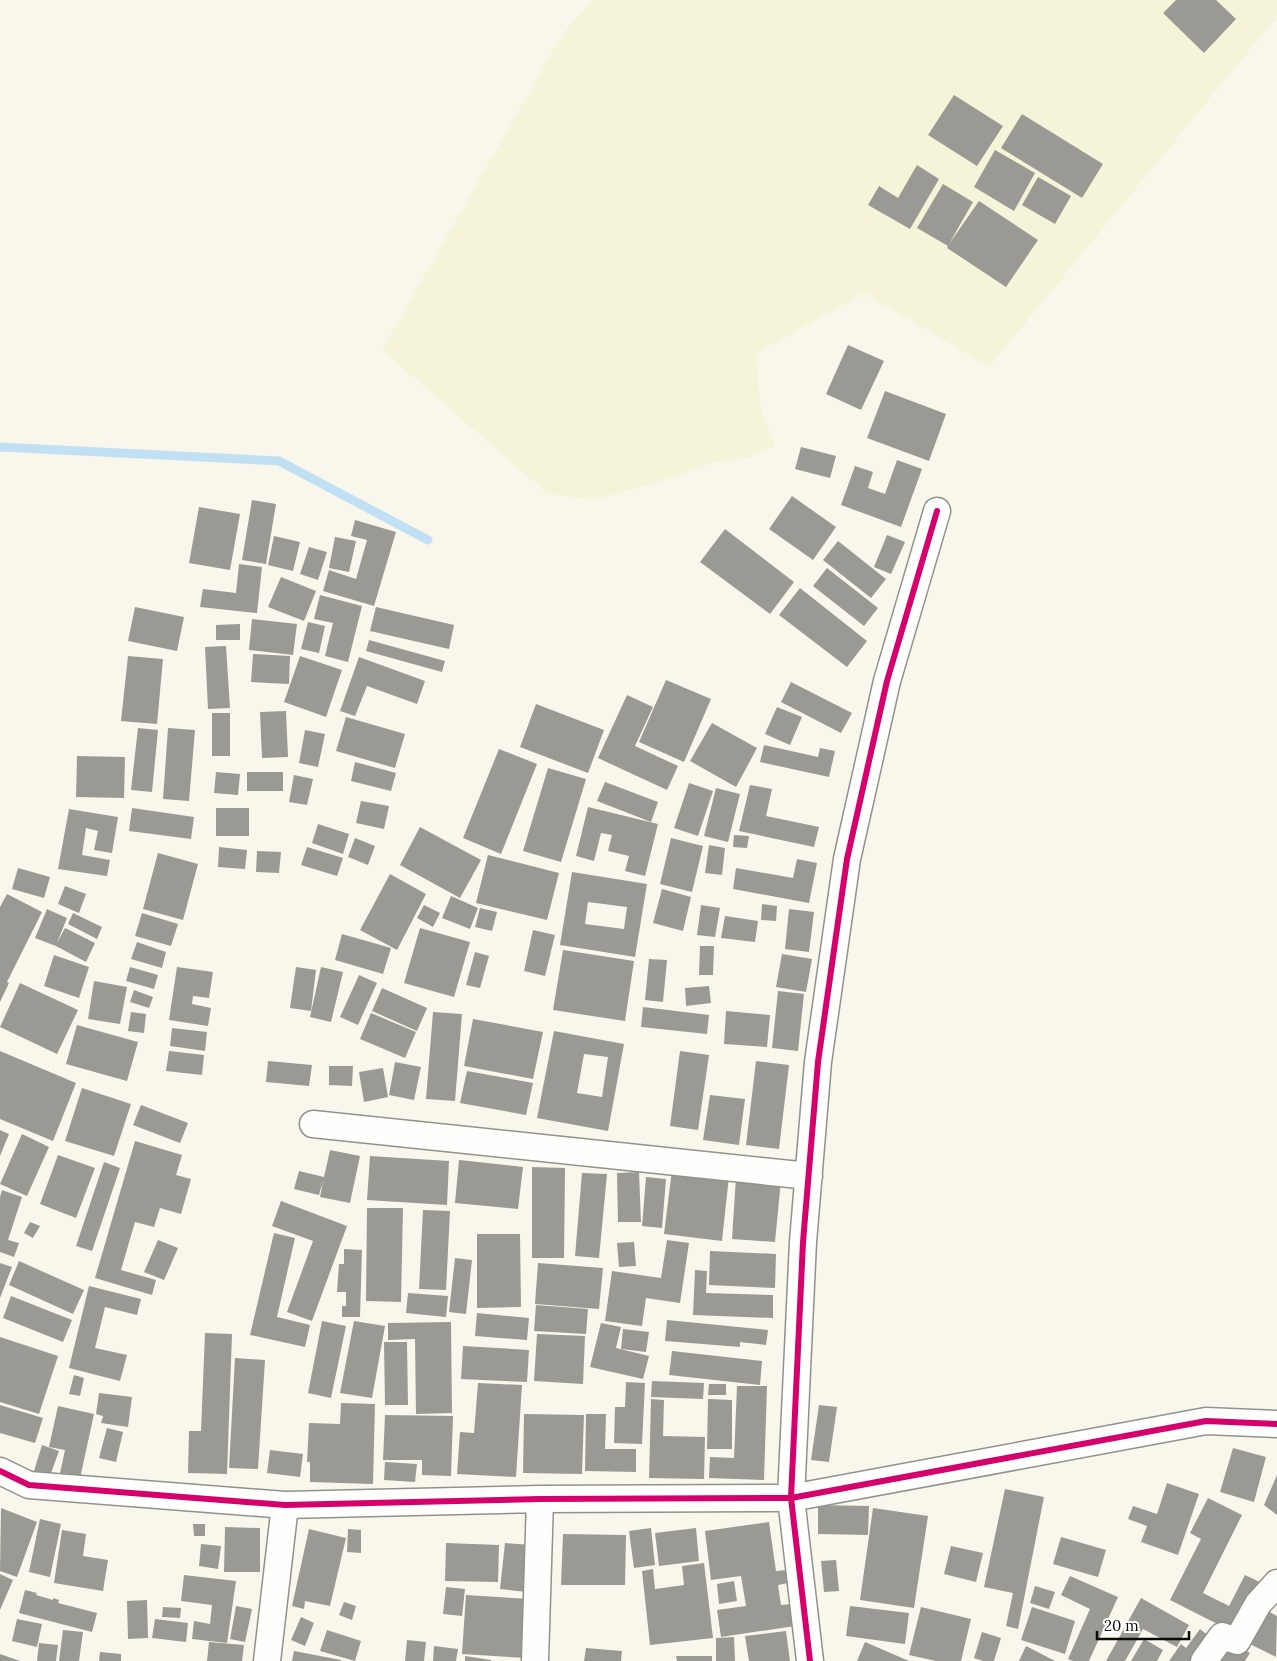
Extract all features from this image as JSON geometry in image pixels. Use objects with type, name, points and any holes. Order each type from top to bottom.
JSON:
[{"type":"street","points":[[810,1661],[791,1498],[803,1242],[818,1062],[847,859],[887,681],[936,511]]},
{"type":"street","points":[[313,1124],[809,1176]]},
{"type":"street","points":[[0,1471],[29,1485],[285,1505],[540,1499],[791,1498],[1206,1421],[1277,1424]]},
{"type":"street","points":[[535,1661],[540,1499]]},
{"type":"street","points":[[267,1661],[285,1505]]},
{"type":"street","points":[[1204,1661],[1222,1636],[1237,1641],[1258,1604],[1277,1583]]},
{"type":"shaded area","points":[[593,0],[1277,0],[1277,17],[989,367],[864,293],[756,354],[761,409],[775,446],[749,458],[719,461],[668,479],[595,500],[548,494],[382,350],[563,33]]},
{"type":"building","points":[[1176,0],[1216,0],[1236,19],[1204,53],[1163,13]]},
{"type":"building","points":[[954,95],[1003,126],[977,166],[928,135]]},
{"type":"building","points":[[1022,114],[1103,164],[1082,198],[1001,148]]},
{"type":"building","points":[[995,150],[1035,173],[1014,211],[974,187]]},
{"type":"building","points":[[917,165],[939,179],[910,229],[868,205],[879,186],[898,198]]},
{"type":"building","points":[[1038,177],[1071,196],[1055,224],[1022,205]]},
{"type":"building","points":[[943,184],[973,202],[949,244],[979,201],[1038,240],[1006,287],[947,248],[948,246],[917,228]]},
{"type":"building","points":[[848,345],[884,361],[861,410],[826,394]]},
{"type":"building","points":[[885,391],[946,414],[929,461],[867,438]]},
{"type":"building","points":[[801,447],[836,456],[830,478],[795,469]]},
{"type":"building","points":[[897,460],[922,469],[901,527],[841,505],[855,466],[873,472],[868,488],[885,494]]},
{"type":"building","points":[[792,496],[836,527],[813,560],[769,529]]},
{"type":"building","points":[[252,500],[276,504],[266,564],[242,560]]},
{"type":"building","points":[[199,507],[240,514],[230,570],[189,563]]},
{"type":"building","points":[[355,520],[396,532],[374,606],[323,591],[329,570],[356,579],[367,540],[351,536]]},
{"type":"building","points":[[725,529],[794,582],[770,614],[700,562]]},
{"type":"building","points":[[887,535],[905,542],[891,574],[874,567]]},
{"type":"building","points":[[274,536],[300,542],[293,571],[268,565]]},
{"type":"building","points":[[335,537],[356,541],[349,572],[329,568]]},
{"type":"building","points":[[838,541],[886,579],[871,598],[823,560]]},
{"type":"building","points":[[309,547],[327,552],[318,580],[300,574]]},
{"type":"building","points":[[239,564],[262,567],[257,613],[200,607],[203,589],[236,593]]},
{"type":"building","points":[[827,568],[878,608],[864,626],[813,586]]},
{"type":"building","points":[[281,577],[316,591],[304,621],[268,607]]},
{"type":"building","points":[[800,588],[867,641],[847,667],[779,615]]},
{"type":"building","points":[[320,595],[362,606],[348,662],[325,656],[333,623],[314,619]]},
{"type":"building","points":[[135,607],[184,617],[177,651],[128,641]]},
{"type":"building","points":[[376,607],[454,625],[449,649],[370,631]]},
{"type":"building","points":[[252,619],[297,624],[293,655],[249,650]]},
{"type":"building","points":[[308,622],[325,626],[319,653],[301,649]]},
{"type":"building","points":[[240,624],[240,640],[216,640],[216,625]]},
{"type":"building","points":[[369,640],[445,661],[442,672],[366,651]]},
{"type":"building","points":[[226,646],[230,708],[208,709],[205,647]]},
{"type":"building","points":[[253,654],[290,656],[289,684],[251,682]]},
{"type":"building","points":[[128,656],[163,659],[157,724],[121,721]]},
{"type":"building","points":[[300,656],[342,670],[326,717],[284,702]]},
{"type":"building","points":[[359,657],[425,681],[417,704],[367,686],[355,716],[340,711]]},
{"type":"building","points":[[666,680],[711,699],[684,762],[639,742]]},
{"type":"building","points":[[791,682],[852,713],[841,733],[781,702]]},
{"type":"building","points":[[627,695],[653,707],[635,746],[678,766],[667,790],[598,758]]},
{"type":"building","points":[[536,704],[604,730],[588,773],[520,747]]},
{"type":"building","points":[[777,707],[802,717],[790,745],[765,734]]},
{"type":"building","points":[[286,711],[288,757],[262,758],[260,712]]},
{"type":"building","points":[[212,713],[230,713],[230,756],[212,756]]},
{"type":"building","points":[[346,717],[405,734],[395,768],[336,751]]},
{"type":"building","points":[[712,723],[757,748],[736,787],[690,761]]},
{"type":"building","points":[[138,728],[158,730],[152,792],[131,790]]},
{"type":"building","points":[[168,728],[195,730],[189,801],[163,799]]},
{"type":"building","points":[[305,730],[325,734],[318,767],[299,763]]},
{"type":"building","points":[[764,745],[818,757],[820,748],[835,751],[829,777],[760,762]]},
{"type":"building","points":[[499,749],[537,764],[501,854],[463,838]]},
{"type":"building","points":[[77,756],[125,757],[124,798],[76,797]]},
{"type":"building","points":[[355,762],[396,773],[391,791],[351,781]]},
{"type":"building","points":[[548,768],[586,779],[561,862],[523,851]]},
{"type":"building","points":[[216,772],[240,774],[238,795],[214,793]]},
{"type":"building","points":[[247,772],[283,772],[283,791],[247,791]]},
{"type":"building","points":[[294,775],[313,779],[307,805],[289,802]]},
{"type":"building","points":[[605,782],[658,802],[651,822],[597,801]]},
{"type":"building","points":[[689,783],[713,791],[698,836],[674,828]]},
{"type":"building","points":[[750,785],[772,789],[766,816],[819,827],[814,847],[739,831]]},
{"type":"building","points":[[716,788],[740,794],[728,842],[704,836]]},
{"type":"building","points":[[361,801],[389,806],[384,829],[356,823]]},
{"type":"building","points":[[588,807],[658,824],[645,876],[625,871],[629,856],[608,851],[612,835],[601,833],[594,861],[576,856]]},
{"type":"building","points":[[132,808],[194,817],[191,839],[129,831]]},
{"type":"building","points":[[216,808],[249,808],[249,836],[216,836]]},
{"type":"building","points":[[69,809],[118,817],[112,853],[94,850],[98,831],[86,828],[82,855],[110,860],[107,876],[58,869]]},
{"type":"building","points":[[318,824],[349,834],[343,854],[312,843]]},
{"type":"building","points":[[420,827],[481,860],[460,898],[400,865]]},
{"type":"building","points":[[734,835],[749,836],[747,848],[733,847]]},
{"type":"building","points":[[355,838],[375,846],[368,865],[348,857]]},
{"type":"building","points":[[671,838],[703,846],[692,892],[660,884]]},
{"type":"building","points":[[709,845],[725,848],[722,875],[705,873]]},
{"type":"building","points":[[219,847],[247,850],[245,869],[218,867]]},
{"type":"building","points":[[307,847],[343,858],[337,876],[301,865]]},
{"type":"building","points":[[257,851],[281,852],[279,873],[256,872]]},
{"type":"building","points":[[158,853],[198,864],[183,920],[143,909]]},
{"type":"building","points":[[488,855],[559,873],[547,920],[476,903]]},
{"type":"building","points":[[797,859],[817,863],[809,903],[733,889],[736,868],[793,878]]},
{"type":"building","points":[[18,868],[50,877],[44,898],[12,889]]},
{"type":"building","points":[[572,872],[647,884],[635,957],[560,945]],"holes":[[[588,902],[627,907],[624,929],[585,924]]]},
{"type":"building","points":[[390,874],[426,894],[397,950],[360,930]]},
{"type":"building","points":[[65,886],[86,894],[79,913],[58,904]]},
{"type":"building","points":[[662,889],[691,897],[683,931],[653,923]]},
{"type":"building","points":[[7,894],[42,912],[7,982],[9,983],[0,1002],[0,907]]},
{"type":"building","points":[[451,896],[478,908],[470,929],[442,918]]},
{"type":"building","points":[[762,904],[777,906],[776,921],[761,920]]},
{"type":"building","points":[[424,905],[440,913],[433,927],[417,918]]},
{"type":"building","points":[[701,905],[720,908],[715,937],[697,935]]},
{"type":"building","points":[[480,908],[497,912],[492,931],[475,927]]},
{"type":"building","points":[[47,909],[67,918],[57,943],[65,928],[95,943],[86,962],[56,946],[35,938]]},
{"type":"building","points":[[789,909],[814,912],[809,952],[785,949]]},
{"type":"building","points":[[73,913],[102,927],[97,939],[68,924]]},
{"type":"building","points":[[142,913],[178,924],[171,946],[135,936]]},
{"type":"building","points":[[725,916],[758,921],[755,942],[721,938]]},
{"type":"building","points":[[420,928],[470,942],[454,997],[404,983]]},
{"type":"building","points":[[533,930],[555,935],[545,976],[524,971]]},
{"type":"building","points":[[342,934],[391,948],[383,974],[335,960]]},
{"type":"building","points":[[137,942],[166,952],[162,968],[131,959]]},
{"type":"building","points":[[700,946],[714,946],[713,975],[699,975]]},
{"type":"building","points":[[563,950],[634,961],[625,1021],[553,1010]]},
{"type":"building","points":[[475,952],[489,956],[480,988],[466,985]]},
{"type":"building","points":[[782,954],[812,959],[806,992],[776,987]]},
{"type":"building","points":[[54,955],[89,967],[79,998],[44,986]]},
{"type":"building","points":[[649,959],[667,960],[663,1002],[645,1000]]},
{"type":"building","points":[[130,967],[158,975],[154,989],[126,981]]},
{"type":"building","points":[[177,967],[213,972],[209,998],[193,996],[192,1004],[211,1008],[208,1026],[169,1020]]},
{"type":"building","points":[[296,967],[316,970],[311,1011],[290,1008]]},
{"type":"building","points":[[321,967],[343,972],[331,1022],[310,1017]]},
{"type":"building","points":[[359,975],[377,983],[358,1025],[340,1017]]},
{"type":"building","points":[[94,981],[127,987],[120,1024],[88,1019]]},
{"type":"building","points":[[20,983],[78,1010],[57,1054],[0,1027]]},
{"type":"building","points":[[709,986],[711,1003],[686,1006],[685,988]]},
{"type":"building","points":[[382,988],[427,1008],[417,1031],[372,1011]]},
{"type":"building","points":[[134,990],[153,997],[149,1008],[130,1002]]},
{"type":"building","points":[[778,991],[804,994],[798,1051],[772,1048]]},
{"type":"building","points":[[643,1007],[709,1015],[707,1034],[641,1027]]},
{"type":"building","points":[[726,1011],[770,1015],[767,1047],[724,1044]]},
{"type":"building","points":[[131,1012],[146,1014],[144,1033],[128,1031]]},
{"type":"building","points":[[433,1012],[462,1014],[455,1101],[426,1099]]},
{"type":"building","points":[[371,1013],[416,1032],[405,1058],[360,1039]]},
{"type":"building","points":[[473,1019],[543,1032],[533,1079],[464,1066]]},
{"type":"building","points":[[77,1025],[138,1042],[127,1081],[66,1064]]},
{"type":"building","points":[[172,1028],[207,1032],[205,1051],[170,1046]]},
{"type":"building","points":[[554,1031],[624,1044],[608,1131],[537,1118]],"holes":[[[584,1054],[608,1057],[602,1097],[577,1093]]]},
{"type":"building","points":[[0,1051],[76,1083],[53,1141],[0,1119]]},
{"type":"building","points":[[169,1051],[204,1055],[202,1075],[166,1071]]},
{"type":"building","points":[[680,1051],[709,1055],[698,1130],[670,1126]]},
{"type":"building","points":[[268,1061],[312,1065],[309,1086],[266,1082]]},
{"type":"building","points":[[756,1061],[789,1065],[779,1149],[746,1145]]},
{"type":"building","points":[[395,1062],[421,1067],[414,1100],[389,1095]]},
{"type":"building","points":[[329,1066],[353,1066],[352,1086],[329,1085]]},
{"type":"building","points":[[383,1068],[388,1097],[364,1102],[359,1072]]},
{"type":"building","points":[[467,1071],[533,1083],[526,1115],[460,1103]]},
{"type":"building","points":[[82,1088],[131,1104],[114,1156],[65,1141]]},
{"type":"building","points":[[710,1095],[745,1099],[739,1145],[703,1140]]},
{"type":"building","points":[[141,1105],[188,1123],[180,1143],[133,1125]]},
{"type":"building","points":[[0,1130],[9,1134],[0,1156]]},
{"type":"building","points":[[22,1134],[49,1147],[27,1196],[0,1184]]},
{"type":"building","points":[[135,1141],[182,1155],[176,1175],[191,1179],[181,1214],[160,1208],[154,1227],[135,1222],[121,1270],[156,1280],[152,1295],[95,1278]]},
{"type":"building","points":[[330,1150],[360,1156],[350,1203],[320,1197],[323,1181],[319,1195],[294,1189],[299,1171],[324,1177]]},
{"type":"building","points":[[58,1155],[95,1168],[76,1218],[40,1204]]},
{"type":"building","points":[[370,1156],[449,1161],[447,1205],[367,1200]]},
{"type":"building","points":[[459,1160],[523,1167],[518,1209],[455,1203]]},
{"type":"building","points":[[104,1162],[120,1168],[92,1251],[76,1246]]},
{"type":"building","points":[[532,1167],[565,1168],[564,1258],[532,1258]]},
{"type":"building","points":[[672,1170],[729,1176],[722,1241],[664,1234]]},
{"type":"building","points":[[639,1172],[641,1222],[618,1222],[617,1173]]},
{"type":"building","points":[[582,1173],[607,1174],[599,1258],[575,1256]]},
{"type":"building","points":[[646,1177],[666,1179],[662,1228],[642,1226]]},
{"type":"building","points":[[736,1177],[781,1180],[775,1242],[732,1239]]},
{"type":"building","points":[[2,1190],[22,1197],[8,1240],[19,1243],[14,1257],[0,1252],[0,1197]]},
{"type":"building","points":[[281,1201],[347,1226],[312,1321],[287,1312],[313,1241],[272,1226]]},
{"type":"building","points":[[367,1208],[403,1208],[401,1302],[366,1301]]},
{"type":"building","points":[[423,1210],[450,1211],[446,1290],[419,1289]]},
{"type":"building","points":[[30,1222],[40,1226],[33,1238],[24,1233]]},
{"type":"building","points":[[274,1233],[295,1238],[277,1317],[310,1325],[305,1347],[250,1335]]},
{"type":"building","points":[[477,1234],[520,1234],[521,1307],[477,1308]]},
{"type":"building","points":[[158,1240],[178,1248],[164,1280],[144,1272]]},
{"type":"building","points":[[667,1240],[689,1243],[680,1303],[646,1298],[642,1326],[605,1321],[612,1271],[661,1278]]},
{"type":"building","points":[[634,1242],[636,1266],[619,1267],[617,1243]]},
{"type":"building","points":[[344,1249],[362,1250],[360,1317],[342,1317],[342,1306],[346,1306],[346,1292],[337,1292],[339,1264],[344,1264]]},
{"type":"building","points":[[710,1251],[776,1254],[775,1288],[709,1285]]},
{"type":"building","points":[[455,1258],[472,1260],[466,1314],[449,1312]]},
{"type":"building","points":[[19,1261],[84,1290],[73,1314],[9,1285]]},
{"type":"building","points":[[0,1263],[12,1267],[0,1298]]},
{"type":"building","points":[[538,1263],[603,1268],[599,1309],[535,1304]]},
{"type":"building","points":[[695,1270],[707,1271],[706,1293],[773,1295],[773,1318],[693,1315]]},
{"type":"building","points":[[89,1286],[141,1299],[137,1315],[105,1307],[95,1348],[127,1355],[120,1381],[69,1368]]},
{"type":"building","points":[[408,1293],[448,1296],[446,1317],[406,1313]]},
{"type":"building","points":[[11,1296],[72,1320],[63,1342],[3,1318]]},
{"type":"building","points":[[536,1305],[588,1309],[586,1334],[534,1331]]},
{"type":"building","points":[[477,1313],[529,1318],[527,1340],[475,1336]]},
{"type":"building","points":[[667,1320],[768,1330],[766,1345],[740,1342],[740,1347],[665,1341]]},
{"type":"building","points":[[322,1321],[346,1326],[331,1398],[308,1393]]},
{"type":"building","points":[[354,1321],[385,1326],[372,1398],[340,1393]]},
{"type":"building","points":[[451,1322],[452,1413],[416,1414],[415,1339],[388,1340],[388,1323]]},
{"type":"building","points":[[601,1323],[621,1327],[616,1348],[649,1356],[643,1379],[590,1367]]},
{"type":"building","points":[[623,1329],[649,1332],[646,1352],[621,1349]]},
{"type":"building","points":[[205,1333],[232,1334],[227,1474],[188,1473],[189,1431],[201,1431]]},
{"type":"building","points":[[537,1334],[585,1336],[583,1384],[534,1381]]},
{"type":"building","points":[[0,1337],[58,1356],[39,1414],[0,1402]]},
{"type":"building","points":[[384,1342],[407,1342],[408,1405],[385,1405]]},
{"type":"building","points":[[463,1346],[529,1350],[527,1382],[461,1379]]},
{"type":"building","points":[[672,1351],[762,1361],[760,1385],[669,1375]]},
{"type":"building","points":[[235,1358],[265,1360],[258,1469],[229,1468]]},
{"type":"building","points":[[74,1375],[84,1378],[80,1396],[69,1394]]},
{"type":"building","points":[[652,1381],[704,1383],[703,1399],[651,1397]]},
{"type":"building","points":[[626,1382],[645,1383],[642,1444],[614,1443],[615,1407],[625,1407]]},
{"type":"building","points":[[478,1383],[522,1385],[516,1477],[457,1474],[460,1432],[474,1433]]},
{"type":"building","points":[[709,1384],[726,1384],[726,1395],[708,1395]]},
{"type":"building","points":[[737,1386],[767,1386],[764,1480],[709,1478],[710,1457],[734,1458]]},
{"type":"building","points":[[99,1393],[132,1397],[128,1427],[101,1423],[103,1416],[96,1414]]},
{"type":"building","points":[[651,1399],[664,1400],[663,1436],[705,1437],[704,1479],[649,1478]]},
{"type":"building","points":[[708,1399],[732,1400],[732,1449],[707,1449]]},
{"type":"building","points":[[341,1403],[375,1404],[373,1484],[310,1482],[310,1462],[307,1462],[309,1423],[340,1424]]},
{"type":"building","points":[[0,1405],[43,1418],[35,1443],[0,1433]]},
{"type":"building","points":[[819,1405],[837,1407],[829,1462],[811,1460]]},
{"type":"building","points":[[58,1406],[94,1414],[79,1483],[59,1478],[65,1450],[49,1447]]},
{"type":"building","points":[[524,1414],[584,1415],[582,1474],[523,1473]]},
{"type":"building","points":[[586,1414],[606,1414],[605,1449],[636,1449],[636,1472],[585,1471]]},
{"type":"building","points":[[385,1415],[453,1416],[451,1476],[422,1475],[422,1460],[383,1460]]},
{"type":"building","points":[[107,1428],[123,1432],[116,1462],[99,1458]]},
{"type":"building","points":[[42,1445],[59,1451],[50,1476],[34,1471]]},
{"type":"building","points":[[1233,1448],[1266,1457],[1254,1502],[1220,1492]]},
{"type":"building","points":[[270,1450],[303,1454],[300,1477],[267,1473]]},
{"type":"building","points":[[385,1462],[417,1464],[415,1482],[384,1480]]},
{"type":"building","points":[[1277,1475],[1277,1515],[1264,1505]]},
{"type":"building","points":[[1167,1483],[1199,1494],[1178,1555],[1141,1542],[1147,1526],[1128,1519],[1133,1506],[1157,1514]]},
{"type":"building","points":[[1005,1489],[1044,1497],[1018,1629],[1006,1626],[1013,1593],[984,1587]]},
{"type":"building","points":[[1208,1498],[1242,1515],[1203,1593],[1229,1606],[1245,1575],[1262,1583],[1237,1634],[1170,1600],[1201,1539],[1190,1533]]},
{"type":"building","points":[[818,1505],[869,1506],[868,1535],[818,1534]]},
{"type":"building","points":[[1,1508],[37,1522],[17,1577],[0,1571]]},
{"type":"building","points":[[873,1508],[928,1516],[914,1608],[860,1600]]},
{"type":"building","points":[[40,1519],[61,1524],[50,1577],[29,1572]]},
{"type":"building","points":[[769,1522],[776,1571],[787,1570],[788,1583],[778,1585],[781,1605],[792,1604],[795,1626],[721,1637],[717,1610],[746,1606],[741,1576],[711,1580],[705,1531]]},
{"type":"building","points":[[193,1524],[205,1524],[205,1536],[194,1536]]},
{"type":"building","points":[[225,1527],[260,1528],[260,1572],[224,1572]]},
{"type":"building","points":[[651,1528],[655,1565],[634,1568],[629,1531]]},
{"type":"building","points":[[696,1528],[699,1561],[659,1566],[655,1533]]},
{"type":"building","points":[[309,1529],[346,1538],[330,1606],[305,1601],[304,1609],[292,1606]]},
{"type":"building","points":[[348,1529],[361,1530],[361,1553],[347,1552]]},
{"type":"building","points":[[62,1530],[86,1534],[83,1556],[108,1560],[103,1591],[54,1583]]},
{"type":"building","points":[[563,1534],[626,1535],[625,1585],[561,1585]]},
{"type":"building","points":[[1061,1537],[1106,1550],[1098,1577],[1053,1564]]},
{"type":"building","points":[[446,1543],[499,1545],[498,1582],[445,1581]]},
{"type":"building","points":[[505,1543],[531,1545],[527,1592],[500,1589]]},
{"type":"building","points":[[201,1544],[221,1546],[218,1569],[199,1566]]},
{"type":"building","points":[[951,1546],[983,1553],[976,1582],[944,1574]]},
{"type":"building","points":[[836,1560],[839,1591],[824,1592],[821,1561]]},
{"type":"building","points":[[704,1563],[713,1638],[650,1645],[642,1571],[653,1569],[655,1589],[684,1585],[682,1566]]},
{"type":"building","points":[[0,1574],[13,1580],[0,1610]]},
{"type":"building","points":[[184,1575],[236,1581],[227,1643],[192,1639],[194,1621],[210,1624],[212,1605],[181,1601]]},
{"type":"building","points":[[1070,1576],[1118,1597],[1089,1661],[1073,1661],[1068,1659],[1090,1609],[1061,1595]]},
{"type":"building","points":[[734,1581],[737,1601],[719,1604],[717,1584]]},
{"type":"building","points":[[1035,1586],[1055,1592],[1049,1609],[1030,1603]]},
{"type":"building","points":[[446,1587],[465,1589],[462,1616],[443,1614]]},
{"type":"building","points":[[25,1590],[53,1600],[53,1598],[59,1600],[58,1603],[97,1613],[92,1632],[19,1613]]},
{"type":"building","points":[[466,1595],[530,1599],[526,1658],[462,1654]]},
{"type":"building","points":[[1141,1598],[1189,1625],[1177,1647],[1143,1629],[1125,1661],[1106,1661]]},
{"type":"building","points":[[147,1600],[148,1638],[128,1639],[127,1601]]},
{"type":"building","points":[[344,1602],[356,1606],[352,1620],[339,1615]]},
{"type":"building","points":[[236,1606],[252,1609],[245,1642],[230,1639]]},
{"type":"building","points":[[850,1606],[909,1613],[905,1644],[846,1636]]},
{"type":"building","points":[[163,1607],[181,1608],[180,1618],[162,1617]]},
{"type":"building","points":[[921,1607],[971,1619],[961,1661],[936,1661],[909,1655]]},
{"type":"building","points":[[1032,1607],[1075,1621],[1065,1654],[1021,1640]]},
{"type":"building","points":[[1260,1607],[1277,1616],[1276,1657],[1242,1640]]},
{"type":"building","points":[[301,1617],[314,1623],[305,1646],[291,1640]]},
{"type":"building","points":[[17,1619],[42,1624],[37,1647],[12,1641]]},
{"type":"building","points":[[155,1619],[188,1623],[186,1642],[152,1638]]},
{"type":"building","points":[[1200,1629],[1215,1641],[1200,1661],[1169,1661],[1181,1644],[1186,1648]]},
{"type":"building","points":[[63,1630],[83,1632],[79,1661],[59,1661]]},
{"type":"building","points":[[327,1630],[361,1641],[355,1661],[320,1651]]},
{"type":"building","points":[[786,1631],[790,1661],[749,1661],[745,1636]]},
{"type":"building","points":[[982,1632],[1001,1638],[994,1661],[983,1661],[974,1658]]},
{"type":"building","points":[[734,1637],[735,1661],[716,1661],[716,1638]]},
{"type":"building","points":[[1144,1639],[1163,1650],[1157,1661],[1131,1661]]},
{"type":"building","points":[[407,1640],[426,1642],[424,1661],[405,1661]]},
{"type":"building","points":[[209,1642],[244,1645],[242,1661],[207,1661]]},
{"type":"building","points":[[865,1642],[909,1661],[857,1661]]},
{"type":"building","points":[[1232,1642],[1250,1653],[1245,1661],[1220,1661]]},
{"type":"building","points":[[39,1643],[58,1645],[56,1661],[37,1661]]},
{"type":"building","points":[[434,1646],[458,1649],[456,1661],[433,1661]]},
{"type":"building","points":[[1026,1646],[1055,1661],[1019,1661]]},
{"type":"building","points":[[586,1648],[622,1651],[621,1661],[584,1661]]},
{"type":"building","points":[[294,1651],[341,1660],[341,1661],[292,1661]]},
{"type":"building","points":[[100,1652],[121,1654],[121,1661],[99,1661]]},
{"type":"building","points":[[0,1654],[20,1661],[0,1661]]},
{"type":"building","points":[[465,1656],[491,1660],[491,1661],[465,1661]]},
{"type":"building","points":[[676,1656],[712,1656],[712,1661],[677,1661]]},
{"type":"waterway","points":[[0,447],[279,461],[428,540]]},
{"type":"cycle path","points":[[810,1661],[791,1498],[803,1242],[818,1062],[847,859],[887,681],[937,511]]},
{"type":"cycle path","points":[[0,1471],[29,1485],[285,1505],[540,1499],[791,1498],[1206,1421],[1277,1424]]}]
